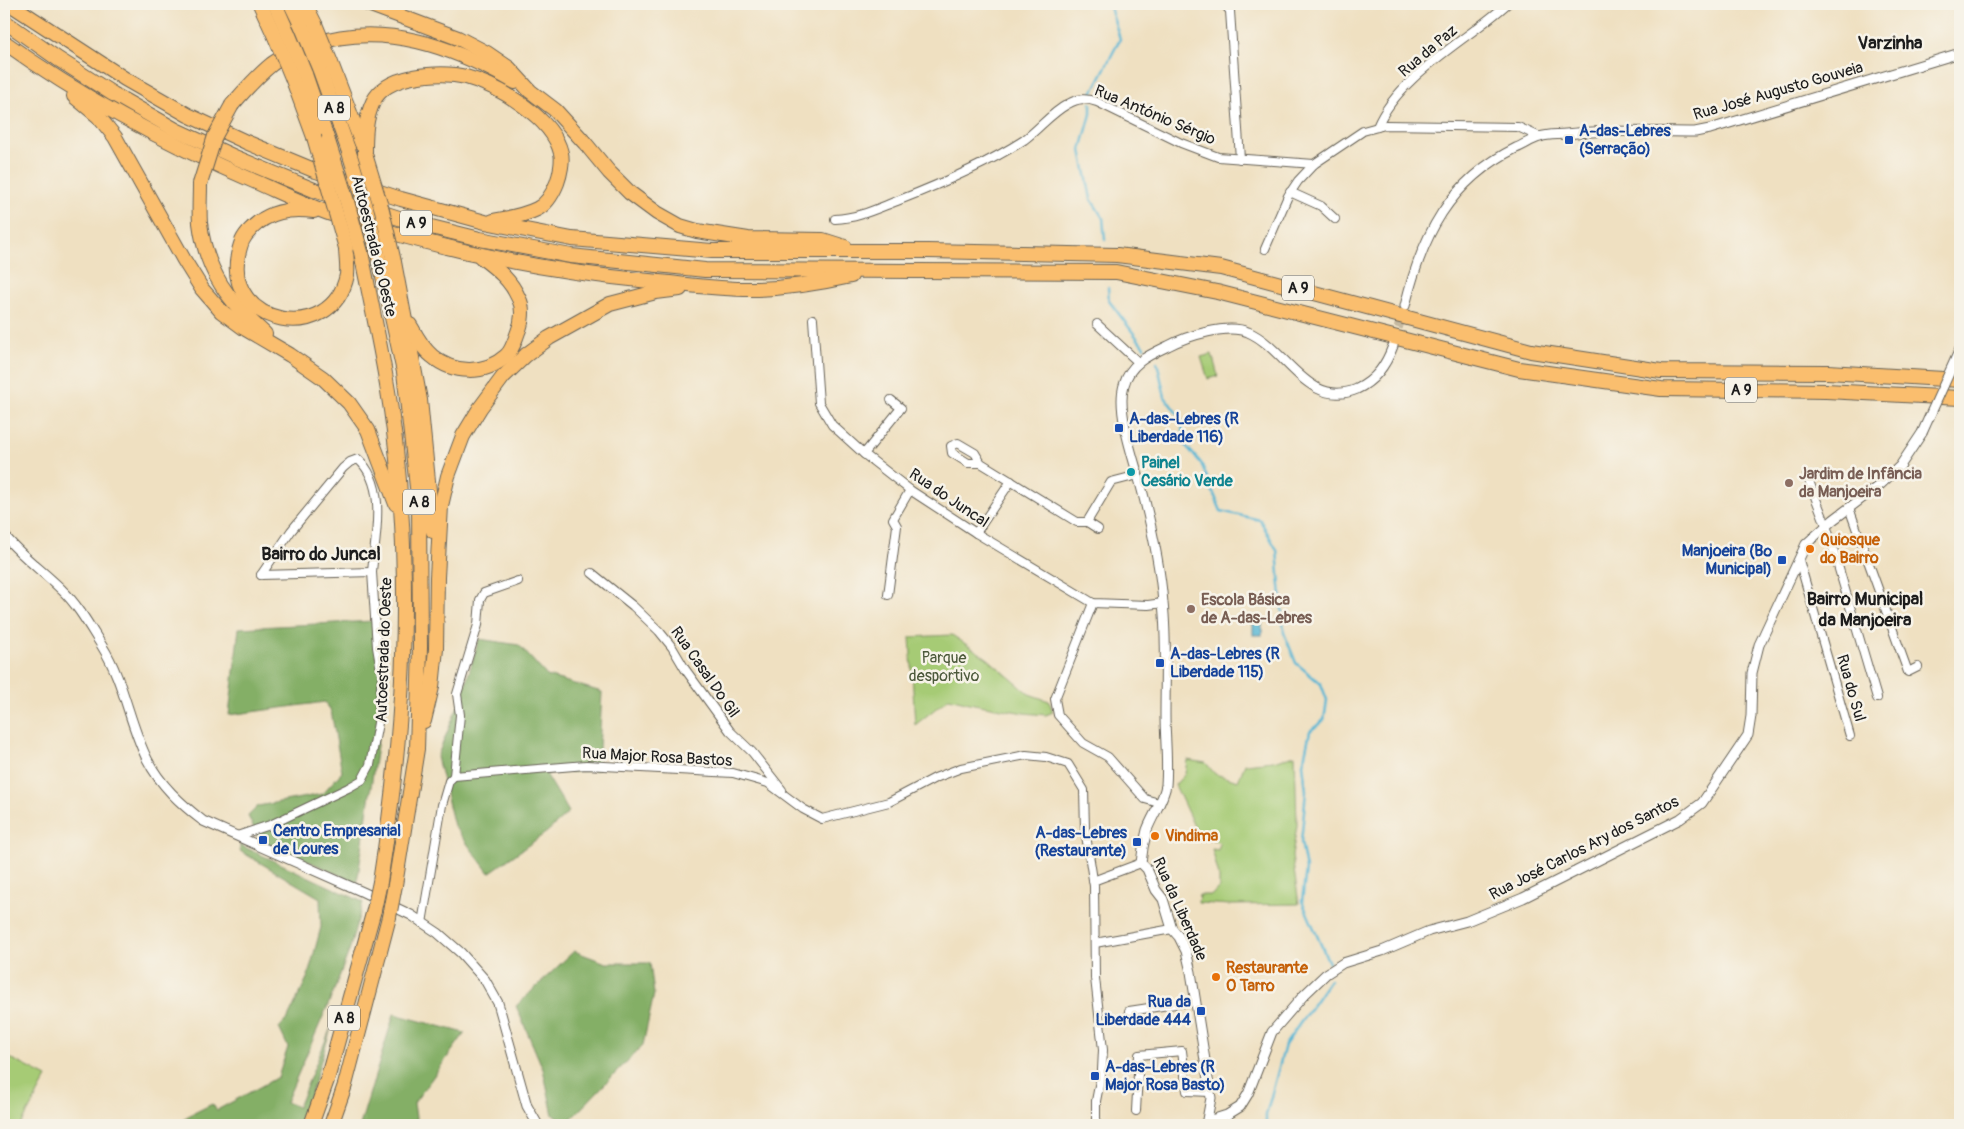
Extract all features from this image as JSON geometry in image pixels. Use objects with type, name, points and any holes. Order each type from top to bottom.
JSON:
[{"type":"highway","name":"A 9","points":[[10,4],[125,79],[188,115],[246,142],[316,171],[401,199],[485,222],[572,239],[712,251],[1117,255],[1221,268],[1531,351],[1661,370],[1828,372],[1960,380]]},
{"type":"highway","points":[[260,4],[282,36]]},
{"type":"highway","name":"Autoestrada do Oeste","points":[[275,4],[282,36],[328,141],[361,252],[385,375],[396,448],[402,522],[405,647],[392,805],[374,910],[327,1080],[311,1125]]},
{"type":"highway","name":"Autoestrada do Oeste","points":[[291,4],[308,25],[325,65],[379,258],[404,372],[419,505],[420,647],[417,749],[389,917],[345,1085],[331,1125]]},
{"type":"highway","points":[[305,4],[308,25]]},
{"type":"highway","points":[[368,4],[458,38],[487,53],[508,68],[530,91]]},
{"type":"highway","name":"A 9","points":[[4,21],[58,59],[176,130],[237,158],[314,190],[411,222],[480,239],[581,257],[705,270],[1116,272],[1216,292],[1519,369],[1661,390],[1826,391],[1960,398]]},
{"type":"highway","points":[[290,355],[243,315],[216,280],[200,223],[200,184],[215,136],[232,105],[251,82],[274,63],[302,48],[358,34],[395,37],[431,44],[487,66],[530,91],[555,110],[609,172],[630,193],[657,213],[680,226],[748,239],[823,240],[861,252]]},
{"type":"highway","points":[[4,42],[45,71],[107,108],[188,152],[329,213],[405,236],[478,255],[568,272],[703,286],[756,289],[809,284],[874,270]]},
{"type":"highway","points":[[325,65],[365,154],[382,210],[394,262],[420,400],[437,577]]},
{"type":"highway","points":[[45,71],[98,116],[115,137],[184,260],[202,288],[221,311],[244,328],[324,378],[349,402],[368,430],[402,522]]},
{"type":"highway","points":[[365,154],[365,123],[373,100],[387,86],[406,78],[428,74],[466,77],[497,90],[527,107],[550,130],[561,153],[560,176],[553,194],[539,208],[522,215],[485,222]]},
{"type":"highway","points":[[299,77],[346,248],[347,274],[337,298],[324,310],[311,317],[297,320],[277,319],[253,306],[240,286],[236,268],[242,238],[260,219],[278,212],[302,209],[329,213]]},
{"type":"highway","points":[[405,318],[421,344],[432,356],[458,370],[487,367],[507,355],[522,323],[520,301],[512,285],[503,274],[478,255]]},
{"type":"highway","points":[[417,749],[432,687],[436,649],[437,577],[441,506],[448,476],[463,436],[480,408],[503,377],[526,355],[549,338],[610,304],[656,292],[703,286]]},
{"type":"street","points":[[1224,4],[1230,11],[1240,159]]},
{"type":"street","name":"Rua da Paz","points":[[1377,127],[1394,99],[1424,70],[1507,4]]},
{"type":"street","name":"Rua José Augusto Gouveia","points":[[1540,137],[1582,132],[1695,132],[1960,53]]},
{"type":"street","name":"Rua António Sérgio","points":[[836,219],[853,218],[936,185],[1013,147],[1066,104],[1086,98],[1203,152],[1218,157],[1314,164]]},
{"type":"street","points":[[1265,249],[1290,192],[1298,181],[1314,164],[1363,131],[1385,125],[1518,127],[1540,137]]},
{"type":"street","points":[[1405,306],[1430,232],[1454,197],[1473,176],[1500,156],[1540,137]]},
{"type":"street","points":[[1290,192],[1321,206],[1335,219]]},
{"type":"street","name":"Rua do Juncal","points":[[813,320],[819,403],[832,426],[864,454],[910,490],[976,533],[1092,603],[1148,605],[1163,603]]},
{"type":"street","points":[[1097,324],[1138,362]]},
{"type":"street","name":"Rua da Liberdade","points":[[1207,1123],[1210,1092],[1186,951],[1179,937],[1172,929],[1163,900],[1156,890],[1147,869],[1141,863],[1147,830],[1166,787],[1163,603],[1149,519],[1123,419],[1123,386],[1131,370],[1138,362],[1173,343],[1204,333],[1233,329],[1246,331],[1264,341],[1308,384],[1327,392],[1347,393],[1366,385],[1382,370],[1393,346]]},
{"type":"street","name":"Rua José Carlos Ary dos Santos","points":[[1207,1123],[1227,1115],[1240,1107],[1248,1094],[1272,1032],[1304,995],[1326,974],[1343,963],[1382,951],[1429,930],[1467,921],[1523,898],[1680,820],[1702,803],[1748,735],[1751,716],[1752,673],[1759,645],[1806,544],[1826,525],[1881,484],[1900,466],[1922,433],[1960,349]]},
{"type":"street","points":[[891,400],[908,414]]},
{"type":"street","points":[[864,454],[901,408]]},
{"type":"street","points":[[237,836],[270,825],[348,788],[362,780],[370,765],[378,723],[382,676],[377,646],[372,572],[377,513],[375,486],[366,465],[358,459],[350,462],[343,468],[291,531],[261,575],[372,572]]},
{"type":"street","points":[[981,463],[1077,522],[1087,522],[1098,529]]},
{"type":"street","points":[[1087,522],[1111,482],[1138,475]]},
{"type":"street","points":[[1807,476],[1826,525],[1877,698]]},
{"type":"street","points":[[976,533],[1011,482]]},
{"type":"street","points":[[888,595],[898,526],[893,520],[910,490]]},
{"type":"street","points":[[1849,508],[1908,672],[1918,667]]},
{"type":"street","points":[[4,535],[15,549],[64,591],[84,618],[104,649],[147,759],[180,804],[203,821],[363,892],[422,923],[438,933],[462,953],[485,980],[498,1003],[527,1106],[538,1125]]},
{"type":"street","name":"Rua do Sul","points":[[1799,560],[1850,736]]},
{"type":"street","name":"Rua Casal Do Gil","points":[[592,573],[633,606],[659,631],[730,731],[752,752],[786,796]]},
{"type":"street","points":[[422,923],[442,805],[449,781],[454,776],[460,716],[457,694],[478,625],[480,600],[484,593],[518,581]]},
{"type":"street","points":[[1092,603],[1055,699],[1058,715],[1083,743],[1108,756],[1145,799],[1159,803]]},
{"type":"street","name":"Rua Major Rosa Bastos","points":[[454,776],[586,765],[733,773],[768,783],[803,809],[822,819],[889,802],[935,778],[961,768],[1026,754],[1046,757],[1068,764],[1084,790],[1085,829],[1093,881],[1095,978],[1103,1050],[1096,1125]]},
{"type":"street","points":[[1093,881],[1141,863]]},
{"type":"street","points":[[1095,942],[1172,929]]},
{"type":"street","points":[[1129,1011],[1195,1001]]},
{"type":"street","points":[[1136,1111],[1140,1055],[1182,1051],[1187,1092],[1210,1092]]},
{"type":"green space","points":[[1212,354],[1218,376],[1208,379],[1201,357]]},
{"type":"green space","points":[[374,621],[386,684],[357,883],[259,839],[248,816],[258,806],[322,794],[342,772],[331,711],[325,702],[229,715],[239,628]]},
{"type":"green space","name":"Parque desportivo","points":[[952,635],[987,658],[1029,694],[1049,701],[1053,712],[1046,715],[1024,713],[949,698],[915,725],[910,637]]},
{"type":"green space","points":[[479,639],[519,645],[547,676],[602,692],[598,770],[546,774],[569,812],[547,832],[489,873],[454,826],[437,757],[462,696]]},
{"type":"green space","points":[[1295,755],[1297,825],[1292,856],[1299,904],[1231,905],[1198,903],[1199,895],[1212,895],[1219,887],[1219,876],[1212,849],[1218,850],[1220,843],[1198,835],[1175,785],[1185,774],[1187,760],[1206,763],[1215,774],[1238,781],[1245,764],[1273,761]]},
{"type":"green space","points":[[240,845],[363,902],[349,951],[331,998],[286,1102],[298,1107],[332,1025],[301,1125],[180,1125],[186,1117],[212,1104],[217,1110],[278,1077],[288,1047],[279,1028],[288,1018],[308,976],[321,927],[320,898],[240,851]]},
{"type":"green space","points":[[574,951],[606,963],[650,963],[654,994],[643,1045],[566,1124],[553,1115],[543,1069],[516,1006]]},
{"type":"green space","points":[[394,1014],[465,1033],[414,1103],[417,1125],[360,1125]]},
{"type":"green space","points":[[4,1055],[47,1077],[21,1125],[13,1125],[4,1120]]},
{"type":"water","points":[[1253,616],[1262,616],[1262,635],[1253,635]]},
{"type":"waterway","points":[[1091,95],[1120,39],[1109,4]]},
{"type":"waterway","points":[[1091,103],[1091,114],[1081,150],[1091,199],[1103,218],[1105,240]]},
{"type":"waterway","points":[[1108,288],[1109,301],[1144,347]]},
{"type":"waterway","points":[[1157,362],[1165,397],[1181,419],[1186,446],[1201,463],[1221,511],[1260,520],[1277,550],[1284,633],[1296,663],[1321,684],[1327,700],[1324,720],[1310,731],[1303,764],[1306,791],[1301,842],[1306,869],[1302,901],[1329,963]]},
{"type":"waterway","points":[[1266,1125],[1266,1115],[1285,1045],[1330,980]]},
{"type":"tunnel","points":[[1394,341],[1403,313]]},
{"type":"place","name":"A-das-Lebres (Serração)","points":[[1569,140]]},
{"type":"place","name":"A-das-Lebres (R Liberdade 116)","points":[[1119,428]]},
{"type":"place","name":"Painel Cesário Verde","points":[[1131,472]]},
{"type":"place","name":"Jardim de Infância da Manjoeira","points":[[1789,483]]},
{"type":"place","name":"Quiosque do Bairro","points":[[1810,549]]},
{"type":"place","name":"Manjoeira (Bº Municipal)","points":[[1782,560]]},
{"type":"place","name":"Escola Básica de A-das-Lebres","points":[[1191,609]]},
{"type":"place","name":"A-das-Lebres (R Liberdade 115)","points":[[1160,663]]},
{"type":"place","name":"Vindima","points":[[1155,836]]},
{"type":"place","name":"Centro Empresarial de Loures","points":[[263,840]]},
{"type":"place","name":"A-das-Lebres (Restaurante)","points":[[1137,842]]},
{"type":"place","name":"Restaurante O Tarro","points":[[1216,977]]},
{"type":"place","name":"Rua da Liberdade 444","points":[[1201,1011]]},
{"type":"place","name":"A-das-Lebres (R Major Rosa Basto)","points":[[1095,1076]]},
{"type":"district","name":"Varzinha","points":[[1890,43]]},
{"type":"district","name":"Bairro do Juncal","points":[[321,554]]},
{"type":"district","name":"Bairro Municipal da Manjoeira","points":[[1865,609]]}]
